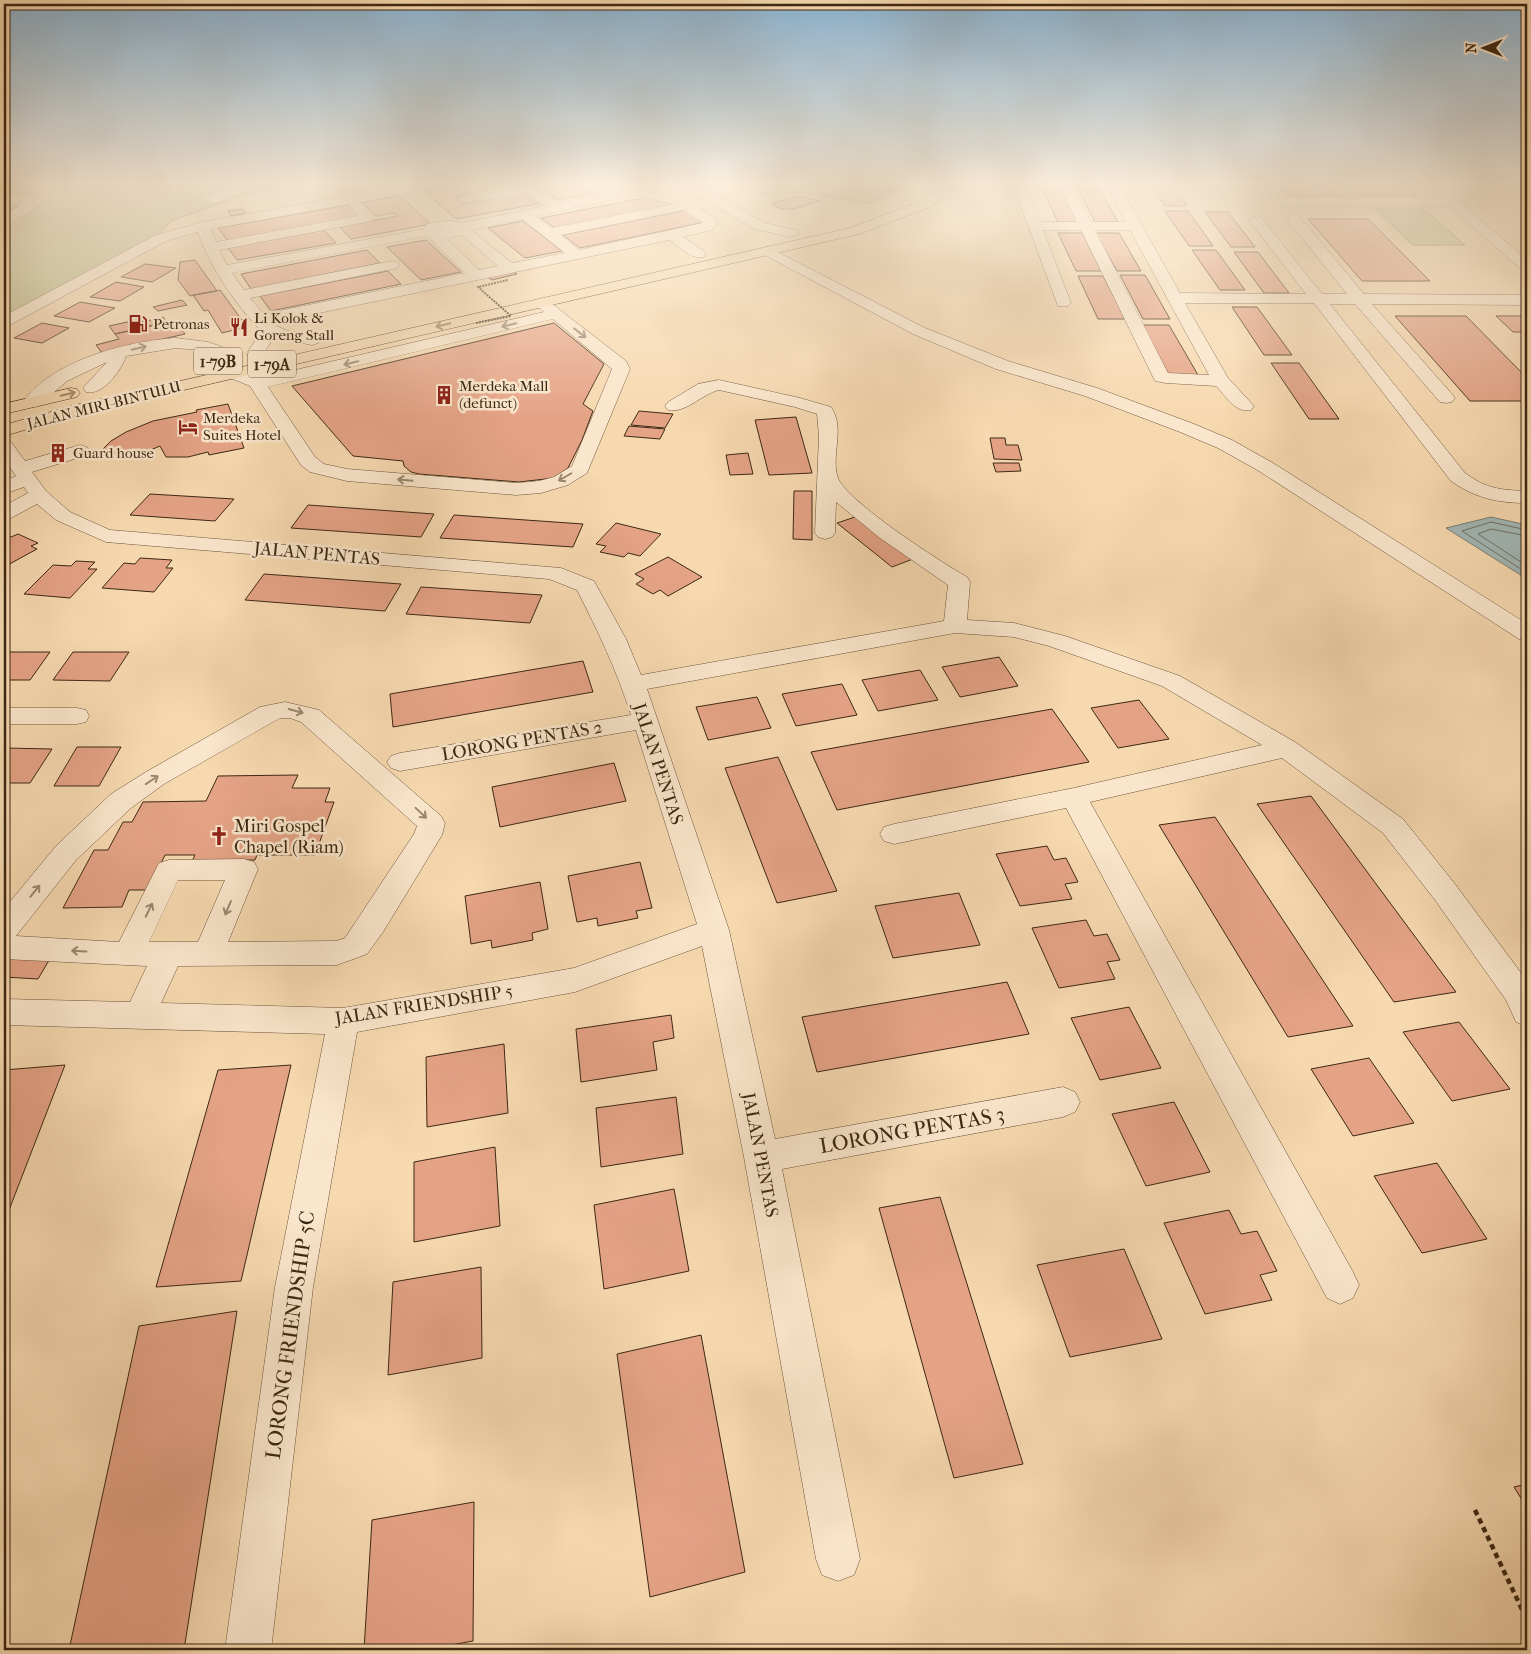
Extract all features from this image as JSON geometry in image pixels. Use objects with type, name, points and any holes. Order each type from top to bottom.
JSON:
[{"type":"highway","name":"JALAN MIRI-BINTULU","points":[[601,274],[659,262]]},
{"type":"highway","name":"JALAN MIRI-BINTULU","points":[[14,464],[75,410],[233,365],[549,308],[690,262]]},
{"type":"highway","name":"JALAN MIRI-BINTULU","points":[[205,363],[233,365],[255,352],[436,312],[520,298],[534,298],[549,308]]},
{"type":"highway","name":"JALAN MIRI-BINTULU","points":[[4,409],[120,382]]},
{"type":"street","points":[[4,322],[116,262]]},
{"type":"street","points":[[218,262],[264,324],[278,333],[312,340]]},
{"type":"street","points":[[222,270],[265,262]]},
{"type":"street","points":[[389,262],[416,287]]},
{"type":"street","points":[[463,262],[475,275]]},
{"type":"street","points":[[496,262],[508,274]]},
{"type":"street","points":[[264,324],[416,287],[475,275],[508,274],[548,262]]},
{"type":"street","points":[[802,262],[919,331],[1002,366],[1091,392],[1225,444],[1266,467],[1523,628]]},
{"type":"street","points":[[1047,262],[1063,303]]},
{"type":"street","points":[[1103,262],[1161,376],[1166,378],[1222,381]]},
{"type":"street","points":[[1154,262],[1222,381],[1245,406]]},
{"type":"street","points":[[1289,262],[1458,477],[1476,490],[1500,497],[1527,497]]},
{"type":"street","points":[[1329,262],[1446,398]]},
{"type":"street","points":[[240,294],[392,265]]},
{"type":"street","points":[[1174,298],[1527,300]]},
{"type":"street","points":[[32,402],[54,380],[92,361],[161,343],[183,342],[214,349],[258,384],[308,461],[317,468],[330,472],[356,475],[516,489],[541,488],[561,480],[580,469],[621,369],[620,365],[549,308],[258,384]]},
{"type":"street","points":[[255,352],[267,335],[264,324]]},
{"type":"street","points":[[92,388],[114,366],[119,353]]},
{"type":"street","points":[[674,406],[704,388],[719,385],[800,403],[825,411],[828,433],[825,533]]},
{"type":"street","points":[[4,514],[14,464],[75,447]]},
{"type":"street","name":"JALAN PENTAS","points":[[14,464],[63,516],[106,536],[553,573],[586,586],[614,639],[633,684],[643,721],[714,930],[762,1158],[838,1559]]},
{"type":"street","points":[[827,478],[832,488],[866,516],[937,569],[959,582],[955,626]]},
{"type":"street","points":[[633,684],[955,626],[1014,630],[1057,640],[1172,681],[1286,748],[1393,826],[1445,892],[1520,994],[1527,1013]]},
{"type":"street","points":[[4,928],[66,852],[121,801],[155,778],[269,713],[281,709],[292,709],[310,716],[424,814],[431,823],[428,835],[372,924],[356,946],[337,954],[128,954],[4,947]]},
{"type":"street","points":[[4,716],[77,716]]},
{"type":"street","name":"LORONG PENTAS 2","points":[[400,762],[643,721]]},
{"type":"street","points":[[894,834],[1074,797],[1286,748]]},
{"type":"street","points":[[1074,797],[1340,1286]]},
{"type":"street","points":[[128,954],[169,870],[244,869],[208,954]]},
{"type":"street","name":"JALAN FRIENDSHIP 5","points":[[4,1012],[343,1020],[575,980],[714,930]]},
{"type":"street","points":[[140,1014],[168,954]]},
{"type":"street","name":"LORONG FRIENDSHIP 5C","points":[[248,1650],[294,1287],[343,1020]]},
{"type":"street","name":"LORONG PENTAS 3","points":[[762,1158],[1063,1102]]},
{"type":"path","points":[[476,323],[511,316],[478,287],[508,274]]},
{"type":"path","points":[[1475,1510],[1527,1620]]},
{"type":"green space","points":[[4,262],[110,262],[4,319]]},
{"type":"water","points":[[1491,517],[1527,525],[1527,579],[1446,528]]},
{"type":"building","points":[[180,262],[197,262],[217,291],[190,296],[178,280]]},
{"type":"building","points":[[303,262],[380,263],[251,289],[241,274]]},
{"type":"building","points":[[403,262],[450,262],[461,272],[421,280]]},
{"type":"building","points":[[1072,262],[1097,262],[1101,271],[1076,271]]},
{"type":"building","points":[[1112,262],[1136,262],[1141,271],[1117,271]]},
{"type":"building","points":[[1201,262],[1225,262],[1245,290],[1220,290]]},
{"type":"building","points":[[1241,262],[1266,262],[1289,293],[1264,293]]},
{"type":"building","points":[[1346,262],[1411,262],[1430,281],[1362,281]]},
{"type":"building","points":[[145,264],[176,268],[152,282],[121,277]]},
{"type":"building","points":[[511,270],[517,274],[492,280],[486,276]]},
{"type":"building","points":[[388,271],[401,284],[271,311],[260,296]]},
{"type":"building","points":[[1120,275],[1145,275],[1170,319],[1143,319]]},
{"type":"building","points":[[1078,276],[1103,276],[1125,319],[1098,319]]},
{"type":"building","points":[[116,282],[144,287],[120,301],[90,297]]},
{"type":"building","points":[[220,290],[247,327],[222,333],[208,310],[204,311],[193,295]]},
{"type":"building","points":[[182,300],[187,305],[158,311],[153,307]]},
{"type":"building","points":[[80,302],[115,308],[89,322],[54,316]]},
{"type":"building","points":[[1232,307],[1257,307],[1292,355],[1264,355]]},
{"type":"building","points":[[1395,316],[1466,316],[1527,378],[1527,401],[1470,401]]},
{"type":"building","points":[[1496,316],[1527,316],[1527,332],[1513,332]]},
{"type":"building","name":"Petronas","points":[[163,317],[167,322],[115,334],[109,326],[141,319],[143,322]]},
{"type":"building","points":[[167,322],[172,327],[179,326],[185,334],[102,353],[96,345],[119,339],[115,334]]},
{"type":"building","points":[[42,323],[69,328],[42,343],[14,338]]},
{"type":"building","name":"Merdeka Mall (defunct)","points":[[554,323],[604,364],[583,404],[593,411],[582,440],[568,468],[554,478],[519,482],[419,474],[411,472],[404,466],[403,461],[353,456],[292,386]]},
{"type":"building","points":[[1143,325],[1169,325],[1198,375],[1169,375]]},
{"type":"building","points":[[1271,363],[1299,363],[1339,419],[1309,419]]},
{"type":"building","name":"Merdeka Suites Hotel","points":[[228,404],[244,448],[209,455],[208,452],[188,457],[166,457],[160,446],[139,455],[128,452],[114,458],[99,453],[111,441],[126,432],[153,421]]},
{"type":"building","points":[[639,411],[673,414],[665,428],[631,425]]},
{"type":"building","points":[[796,417],[812,473],[769,475],[755,420]]},
{"type":"building","points":[[629,426],[665,429],[660,439],[624,436]]},
{"type":"building","points":[[990,438],[1005,438],[1006,445],[1018,445],[1022,460],[994,459]]},
{"type":"building","points":[[748,453],[753,474],[730,475],[726,455]]},
{"type":"building","points":[[993,463],[1019,463],[1021,471],[996,472]]},
{"type":"building","points":[[794,491],[812,491],[812,540],[793,539]]},
{"type":"building","points":[[150,494],[234,499],[215,521],[130,515]]},
{"type":"building","points":[[308,505],[434,514],[421,537],[291,528]]},
{"type":"building","points":[[454,515],[583,524],[573,547],[440,538]]},
{"type":"building","points":[[858,516],[913,559],[892,567],[837,523]]},
{"type":"building","points":[[616,523],[661,534],[640,556],[628,553],[624,557],[600,552],[606,546],[596,544]]},
{"type":"building","points":[[4,534],[11,537],[18,534],[38,543],[31,546],[37,549],[4,567]]},
{"type":"building","points":[[668,557],[702,577],[668,596],[660,590],[653,594],[636,584],[644,579],[635,574]]},
{"type":"building","points":[[140,558],[172,560],[166,568],[173,568],[154,592],[102,588],[124,563],[135,564]]},
{"type":"building","points":[[76,561],[95,562],[88,569],[97,569],[70,598],[24,594],[53,565],[71,566]]},
{"type":"building","points":[[264,574],[401,584],[385,611],[245,600]]},
{"type":"building","points":[[421,587],[542,595],[530,623],[406,614]]},
{"type":"building","points":[[4,652],[50,652],[30,680],[4,680]]},
{"type":"building","points":[[73,652],[129,652],[110,681],[53,680]]},
{"type":"building","points":[[999,657],[1018,686],[960,697],[942,667]]},
{"type":"building","points":[[583,661],[593,692],[393,727],[390,694]]},
{"type":"building","points":[[920,670],[938,700],[878,711],[862,680]]},
{"type":"building","points":[[842,684],[857,715],[796,726],[782,694]]},
{"type":"building","points":[[757,697],[771,728],[708,740],[696,707]]},
{"type":"building","points":[[1139,700],[1169,739],[1118,748],[1091,708]]},
{"type":"building","points":[[1052,709],[1089,762],[837,810],[811,752]]},
{"type":"building","points":[[77,747],[121,747],[99,786],[54,786]]},
{"type":"building","points":[[4,748],[52,749],[30,783],[4,783]]},
{"type":"building","points":[[778,757],[837,891],[777,903],[725,768]]},
{"type":"building","points":[[614,763],[626,801],[500,827],[492,787]]},
{"type":"building","name":"Miri Gospel Chapel (Riam)","points":[[298,775],[292,788],[330,788],[325,802],[334,802],[315,855],[257,855],[255,860],[192,861],[195,855],[165,855],[148,890],[129,890],[122,907],[63,908],[94,850],[108,850],[123,822],[132,822],[143,802],[206,801],[218,776]]},
{"type":"building","points":[[1311,796],[1456,992],[1394,1002],[1257,804]]},
{"type":"building","points":[[1215,817],[1353,1026],[1288,1037],[1159,825]]},
{"type":"building","points":[[1047,846],[1054,860],[1066,858],[1078,882],[1065,884],[1072,899],[1020,906],[996,854]]},
{"type":"building","points":[[640,862],[652,908],[636,911],[638,918],[598,926],[597,918],[577,922],[568,876]]},
{"type":"building","points":[[540,882],[548,929],[532,933],[533,940],[492,948],[491,940],[471,944],[465,896]]},
{"type":"building","points":[[959,893],[980,945],[893,958],[875,906]]},
{"type":"building","points":[[1086,920],[1094,936],[1107,934],[1120,960],[1107,962],[1115,979],[1059,988],[1032,928]]},
{"type":"building","points":[[4,955],[51,957],[38,979],[4,977]]},
{"type":"building","points":[[1007,982],[1029,1034],[817,1072],[802,1017]]},
{"type":"building","points":[[1129,1007],[1161,1068],[1100,1080],[1071,1018]]},
{"type":"building","points":[[671,1015],[674,1038],[653,1042],[657,1070],[581,1082],[576,1029]]},
{"type":"building","points":[[1459,1022],[1510,1089],[1452,1101],[1403,1032]]},
{"type":"building","points":[[504,1044],[508,1113],[427,1127],[426,1057]]},
{"type":"building","points":[[1369,1058],[1414,1123],[1353,1136],[1311,1069]]},
{"type":"building","points":[[65,1065],[4,1223],[4,1070]]},
{"type":"building","points":[[291,1065],[241,1281],[156,1287],[218,1070]]},
{"type":"building","points":[[676,1097],[683,1154],[601,1167],[596,1108]]},
{"type":"building","points":[[1174,1102],[1210,1172],[1146,1186],[1112,1114]]},
{"type":"building","points":[[495,1147],[500,1226],[414,1242],[414,1162]]},
{"type":"building","points":[[1437,1163],[1487,1239],[1422,1253],[1374,1176]]},
{"type":"building","points":[[674,1189],[689,1271],[604,1289],[594,1205]]},
{"type":"building","points":[[940,1197],[1023,1464],[954,1478],[879,1208]]},
{"type":"building","points":[[1229,1210],[1241,1234],[1257,1231],[1277,1271],[1260,1275],[1272,1300],[1205,1314],[1164,1223]]},
{"type":"building","points":[[1124,1249],[1162,1339],[1070,1357],[1037,1265]]},
{"type":"building","points":[[481,1267],[482,1358],[388,1375],[393,1282]]},
{"type":"building","points":[[237,1311],[184,1650],[69,1650],[139,1326]]},
{"type":"building","points":[[701,1335],[745,1572],[650,1597],[617,1354]]},
{"type":"building","points":[[1527,1484],[1527,1508],[1514,1487]]},
{"type":"building","points":[[474,1502],[473,1641],[424,1650],[364,1650],[372,1520]]},
{"type":"place","name":"Petronas","points":[[138,324]]},
{"type":"place","name":"Li Kolok & Goreng Stall","points":[[239,327]]},
{"type":"place","name":"Merdeka Mall (defunct)","points":[[444,395]]},
{"type":"place","name":"Merdeka Suites Hotel","points":[[188,427]]},
{"type":"place","name":"Guard house","points":[[58,453]]},
{"type":"place","name":"Miri Gospel Chapel (Riam)","points":[[219,836]]}]
